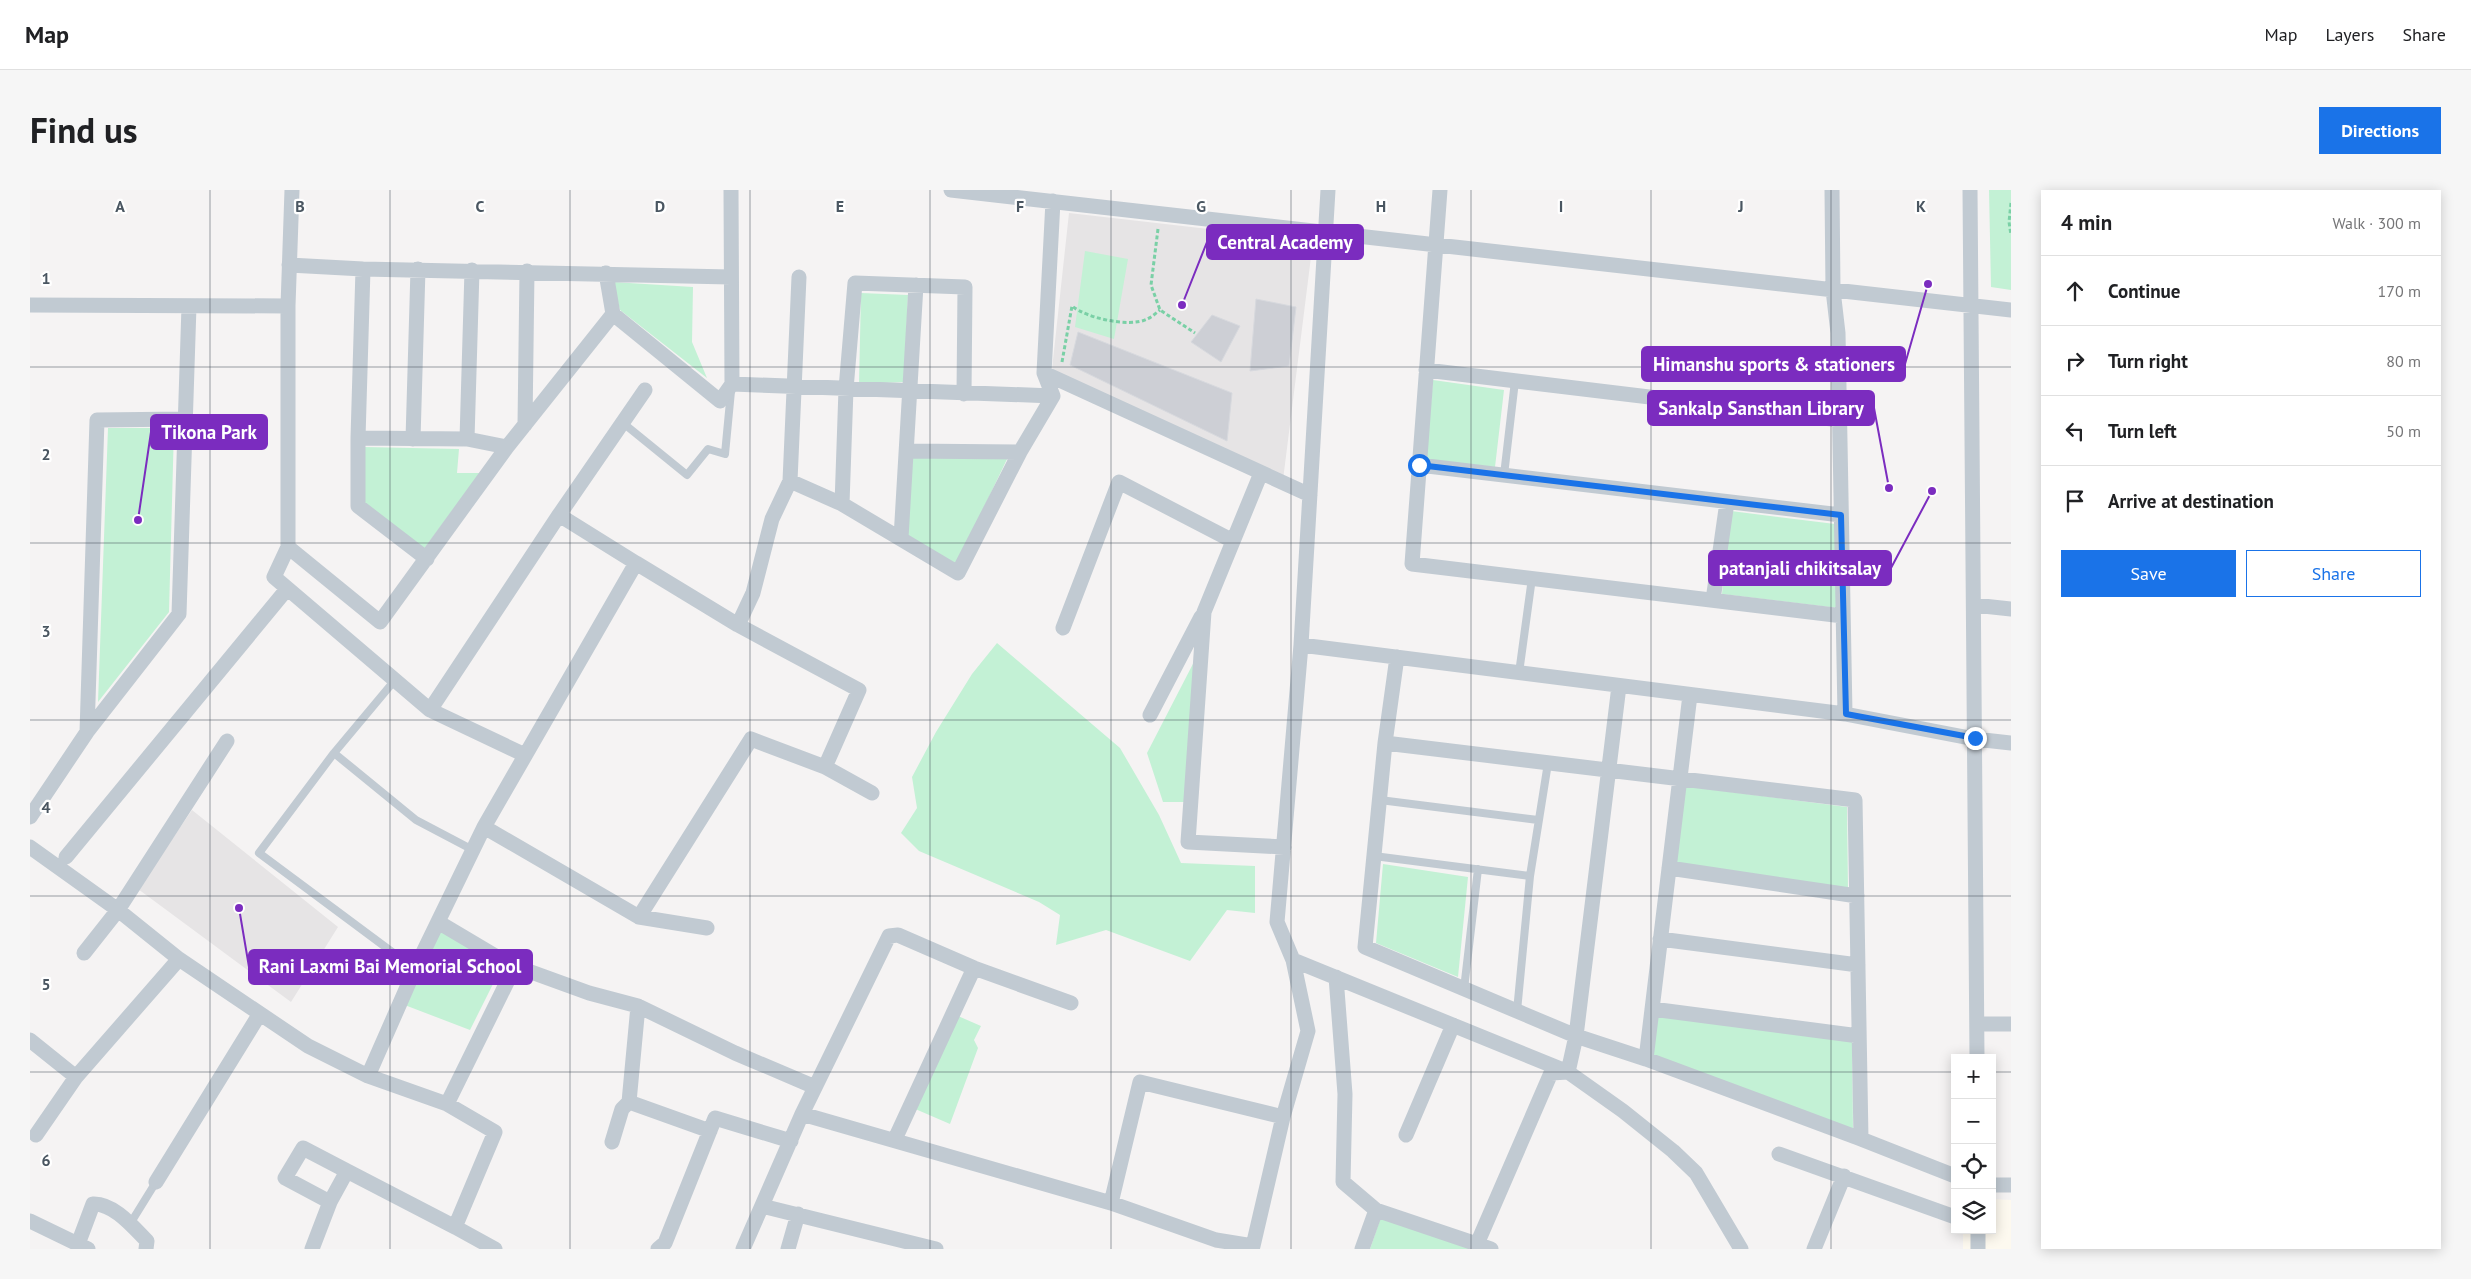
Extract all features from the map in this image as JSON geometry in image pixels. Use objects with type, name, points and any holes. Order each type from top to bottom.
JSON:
[{"type":"street","points":[[292,190],[288,306],[288,547],[274,578],[430,710],[525,755]]},
{"type":"street","points":[[606,273],[613,314],[720,401],[732,384],[730,190]]},
{"type":"street","points":[[951,190],[2011,310]]},
{"type":"street","points":[[802,1114],[895,1139],[1111,1203],[1216,1245],[1259,1247],[1283,1117],[1308,1031],[1293,960],[1277,922],[1301,645],[1324,232],[1328,190]]},
{"type":"street","points":[[1440,190],[1412,564],[1843,616]]},
{"type":"street","points":[[1832,190],[1833,290],[1838,333],[1846,714]]},
{"type":"street","points":[[1970,190],[1977,1054]]},
{"type":"street","points":[[1053,202],[1044,373],[1053,396]]},
{"type":"street","points":[[289,265],[363,269],[527,271],[731,277]]},
{"type":"street","points":[[363,269],[358,506],[427,559]]},
{"type":"street","points":[[413,438],[418,269]]},
{"type":"street","points":[[467,439],[472,270]]},
{"type":"street","points":[[525,424],[527,271]]},
{"type":"street","points":[[738,625],[753,593],[772,519],[790,481],[799,277]]},
{"type":"street","points":[[842,504],[846,389],[855,283],[964,287],[964,394]]},
{"type":"street","points":[[901,538],[916,285]]},
{"type":"street","points":[[30,305],[288,306]]},
{"type":"street","points":[[30,817],[87,732],[179,614],[189,306]]},
{"type":"street","points":[[288,547],[380,622],[507,447],[613,314]]},
{"type":"street","points":[[1426,370],[1840,420]]},
{"type":"street","points":[[1044,373],[1310,495]]},
{"type":"street","points":[[732,384],[1053,396]]},
{"type":"street","points":[[430,710],[559,515],[645,390]]},
{"type":"street","points":[[790,481],[842,504],[958,573],[1020,452],[1053,396]]},
{"type":"street","points":[[87,732],[97,420],[185,419]]},
{"type":"street","points":[[358,438],[467,439],[507,447]]},
{"type":"street","points":[[907,451],[1020,452]]},
{"type":"street","points":[[1419,465],[1841,515]]},
{"type":"street","points":[[1150,715],[1204,612],[1261,473]]},
{"type":"street","points":[[1064,628],[1119,482],[1233,541]]},
{"type":"street","points":[[1713,600],[1727,502]]},
{"type":"street","points":[[559,515],[738,625],[858,690],[825,767]]},
{"type":"street","points":[[368,1076],[415,969],[484,827],[636,563]]},
{"type":"street","points":[[66,857],[288,589]]},
{"type":"street","points":[[1974,605],[2011,609]]},
{"type":"street","points":[[1204,612],[1188,842],[1284,847]]},
{"type":"street","points":[[1301,645],[1846,714],[2011,743]]},
{"type":"street","points":[[1397,657],[1385,743],[1365,947],[1576,1036],[1646,1059],[1861,1138],[1951,1174]]},
{"type":"street","points":[[1568,1072],[1576,1036],[1619,686]]},
{"type":"street","points":[[1646,1059],[1690,694]]},
{"type":"street","points":[[639,917],[752,740],[825,767],[872,792]]},
{"type":"street","points":[[84,953],[118,910],[227,742]]},
{"type":"street","points":[[1385,743],[1855,800],[1861,1138]]},
{"type":"street","points":[[484,827],[639,917],[706,928]]},
{"type":"street","points":[[30,847],[118,910],[179,959],[308,1046],[368,1076],[447,1104],[494,1132],[455,1227]]},
{"type":"street","points":[[1669,868],[1857,896]]},
{"type":"street","points":[[438,922],[515,966],[589,993],[638,1006],[735,1053],[815,1087]]},
{"type":"street","points":[[743,1249],[802,1114],[889,936],[898,934],[974,968],[1071,1003]]},
{"type":"street","points":[[1660,939],[1858,965]]},
{"type":"street","points":[[36,1135],[76,1077],[179,959]]},
{"type":"street","points":[[1293,960],[1568,1072],[1659,1139],[1696,1173],[1741,1249]]},
{"type":"street","points":[[447,1104],[515,966]]},
{"type":"street","points":[[895,1139],[974,968]]},
{"type":"street","points":[[1336,977],[1345,1094],[1343,1182],[1376,1210],[1484,1247],[1551,1073],[1568,1072]]},
{"type":"street","points":[[612,1142],[622,1109],[629,1102],[638,1006]]},
{"type":"street","points":[[1652,1009],[1859,1036]]},
{"type":"street","points":[[156,1182],[260,1015]]},
{"type":"street","points":[[1977,1024],[2011,1024]]},
{"type":"street","points":[[1406,1135],[1453,1025]]},
{"type":"street","points":[[30,1040],[76,1077]]},
{"type":"street","points":[[1111,1203],[1140,1082],[1283,1117]]},
{"type":"street","points":[[629,1102],[710,1130]]},
{"type":"street","points":[[658,1249],[665,1244],[715,1118],[791,1141]]},
{"type":"street","points":[[330,1202],[285,1178],[303,1148],[494,1249]]},
{"type":"street","points":[[1779,1154],[1951,1216]]},
{"type":"street","points":[[312,1249],[330,1202],[346,1170]]},
{"type":"street","points":[[1814,1249],[1844,1176]]},
{"type":"street","points":[[1996,1185],[2011,1185]]},
{"type":"street","points":[[30,1221],[83,1246],[93,1204],[101,1204],[130,1224],[147,1241],[146,1249]]},
{"type":"street","points":[[762,1206],[798,1214],[892,1243],[936,1249]]},
{"type":"street","points":[[1362,1249],[1376,1210]]},
{"type":"street","points":[[788,1249],[798,1214]]},
{"type":"street","points":[[1978,1234],[1978,1249]]},
{"type":"lane","points":[[1504,475],[1515,381]]},
{"type":"lane","points":[[623,423],[687,475],[708,449],[725,454],[732,384]]},
{"type":"lane","points":[[1519,673],[1532,578]]},
{"type":"lane","points":[[395,680],[334,753],[259,853],[415,969]]},
{"type":"lane","points":[[334,753],[416,820],[473,850]]},
{"type":"lane","points":[[1517,1011],[1530,876],[1548,763]]},
{"type":"lane","points":[[1380,800],[1538,820]]},
{"type":"lane","points":[[1374,856],[1530,876]]},
{"type":"lane","points":[[1464,989],[1478,869]]},
{"type":"lane","points":[[130,1224],[156,1182]]},
{"type":"path","points":[[2011,203],[2009,222],[2011,235]]},
{"type":"path","points":[[1159,223],[1151,285],[1160,310],[1195,333]]},
{"type":"path","points":[[1062,368],[1072,306],[1094,317],[1121,322],[1146,320],[1160,310]]},
{"type":"shaded area","points":[[1069,213],[1313,241],[1283,480],[1052,369]]},
{"type":"shaded area","points":[[192,810],[338,927],[291,1002],[138,889]]},
{"type":"shaded area","points":[[1996,1199],[2011,1200],[2011,1249],[1963,1249],[1963,1234],[1996,1234]]},
{"type":"green space","points":[[1989,190],[2011,190],[2011,290],[1991,287]]},
{"type":"green space","points":[[1085,251],[1128,259],[1114,339],[1075,327]]},
{"type":"green space","points":[[613,282],[693,287],[692,342],[707,378],[620,310]]},
{"type":"green space","points":[[861,293],[908,295],[904,382],[859,384]]},
{"type":"green space","points":[[1433,380],[1504,390],[1495,467],[1426,460]]},
{"type":"green space","points":[[108,428],[174,428],[169,612],[98,702]]},
{"type":"green space","points":[[364,447],[459,449],[457,473],[480,473],[424,549],[363,502]]},
{"type":"green space","points":[[913,455],[1008,457],[956,566],[906,537]]},
{"type":"green space","points":[[1731,511],[1835,524],[1838,608],[1722,594]]},
{"type":"green space","points":[[997,643],[1120,748],[1159,815],[1181,863],[1255,866],[1255,913],[1227,910],[1190,961],[1106,930],[1056,945],[1060,915],[1039,902],[919,851],[901,833],[917,808],[912,777],[936,732],[972,674]]},
{"type":"green space","points":[[1196,658],[1185,802],[1163,802],[1147,753]]},
{"type":"green space","points":[[1684,786],[1847,807],[1848,889],[1675,869]]},
{"type":"green space","points":[[1383,864],[1468,877],[1458,977],[1376,943]]},
{"type":"green space","points":[[439,928],[501,968],[470,1030],[402,1004]]},
{"type":"green space","points":[[1656,1015],[1852,1040],[1853,1129],[1646,1056]]},
{"type":"green space","points":[[958,1016],[981,1026],[974,1040],[978,1048],[950,1124],[913,1108]]},
{"type":"green space","points":[[1381,1217],[1479,1249],[1370,1249]]},
{"type":"building","points":[[1256,299],[1296,307],[1289,366],[1250,371]]},
{"type":"building","points":[[1212,315],[1240,326],[1221,362],[1191,342]]},
{"type":"building","points":[[1078,332],[1232,393],[1227,441],[1070,365]]},
{"type":"place","name":"Himanshu sports & stationers","points":[[1928,284]]},
{"type":"place","name":"Central Academy","points":[[1182,305]]},
{"type":"place","name":"Sankalp Sansthan Library","points":[[1889,488]]},
{"type":"place","name":"patanjali chikitsalay","points":[[1932,491]]},
{"type":"place","name":"Tikona Park","points":[[138,520]]},
{"type":"place","name":"Rani Laxmi Bai Memorial School","points":[[239,908]]},
{"type":"route","points":[[1419,465],[1841,515],[1846,714],[1975,738]]}]
